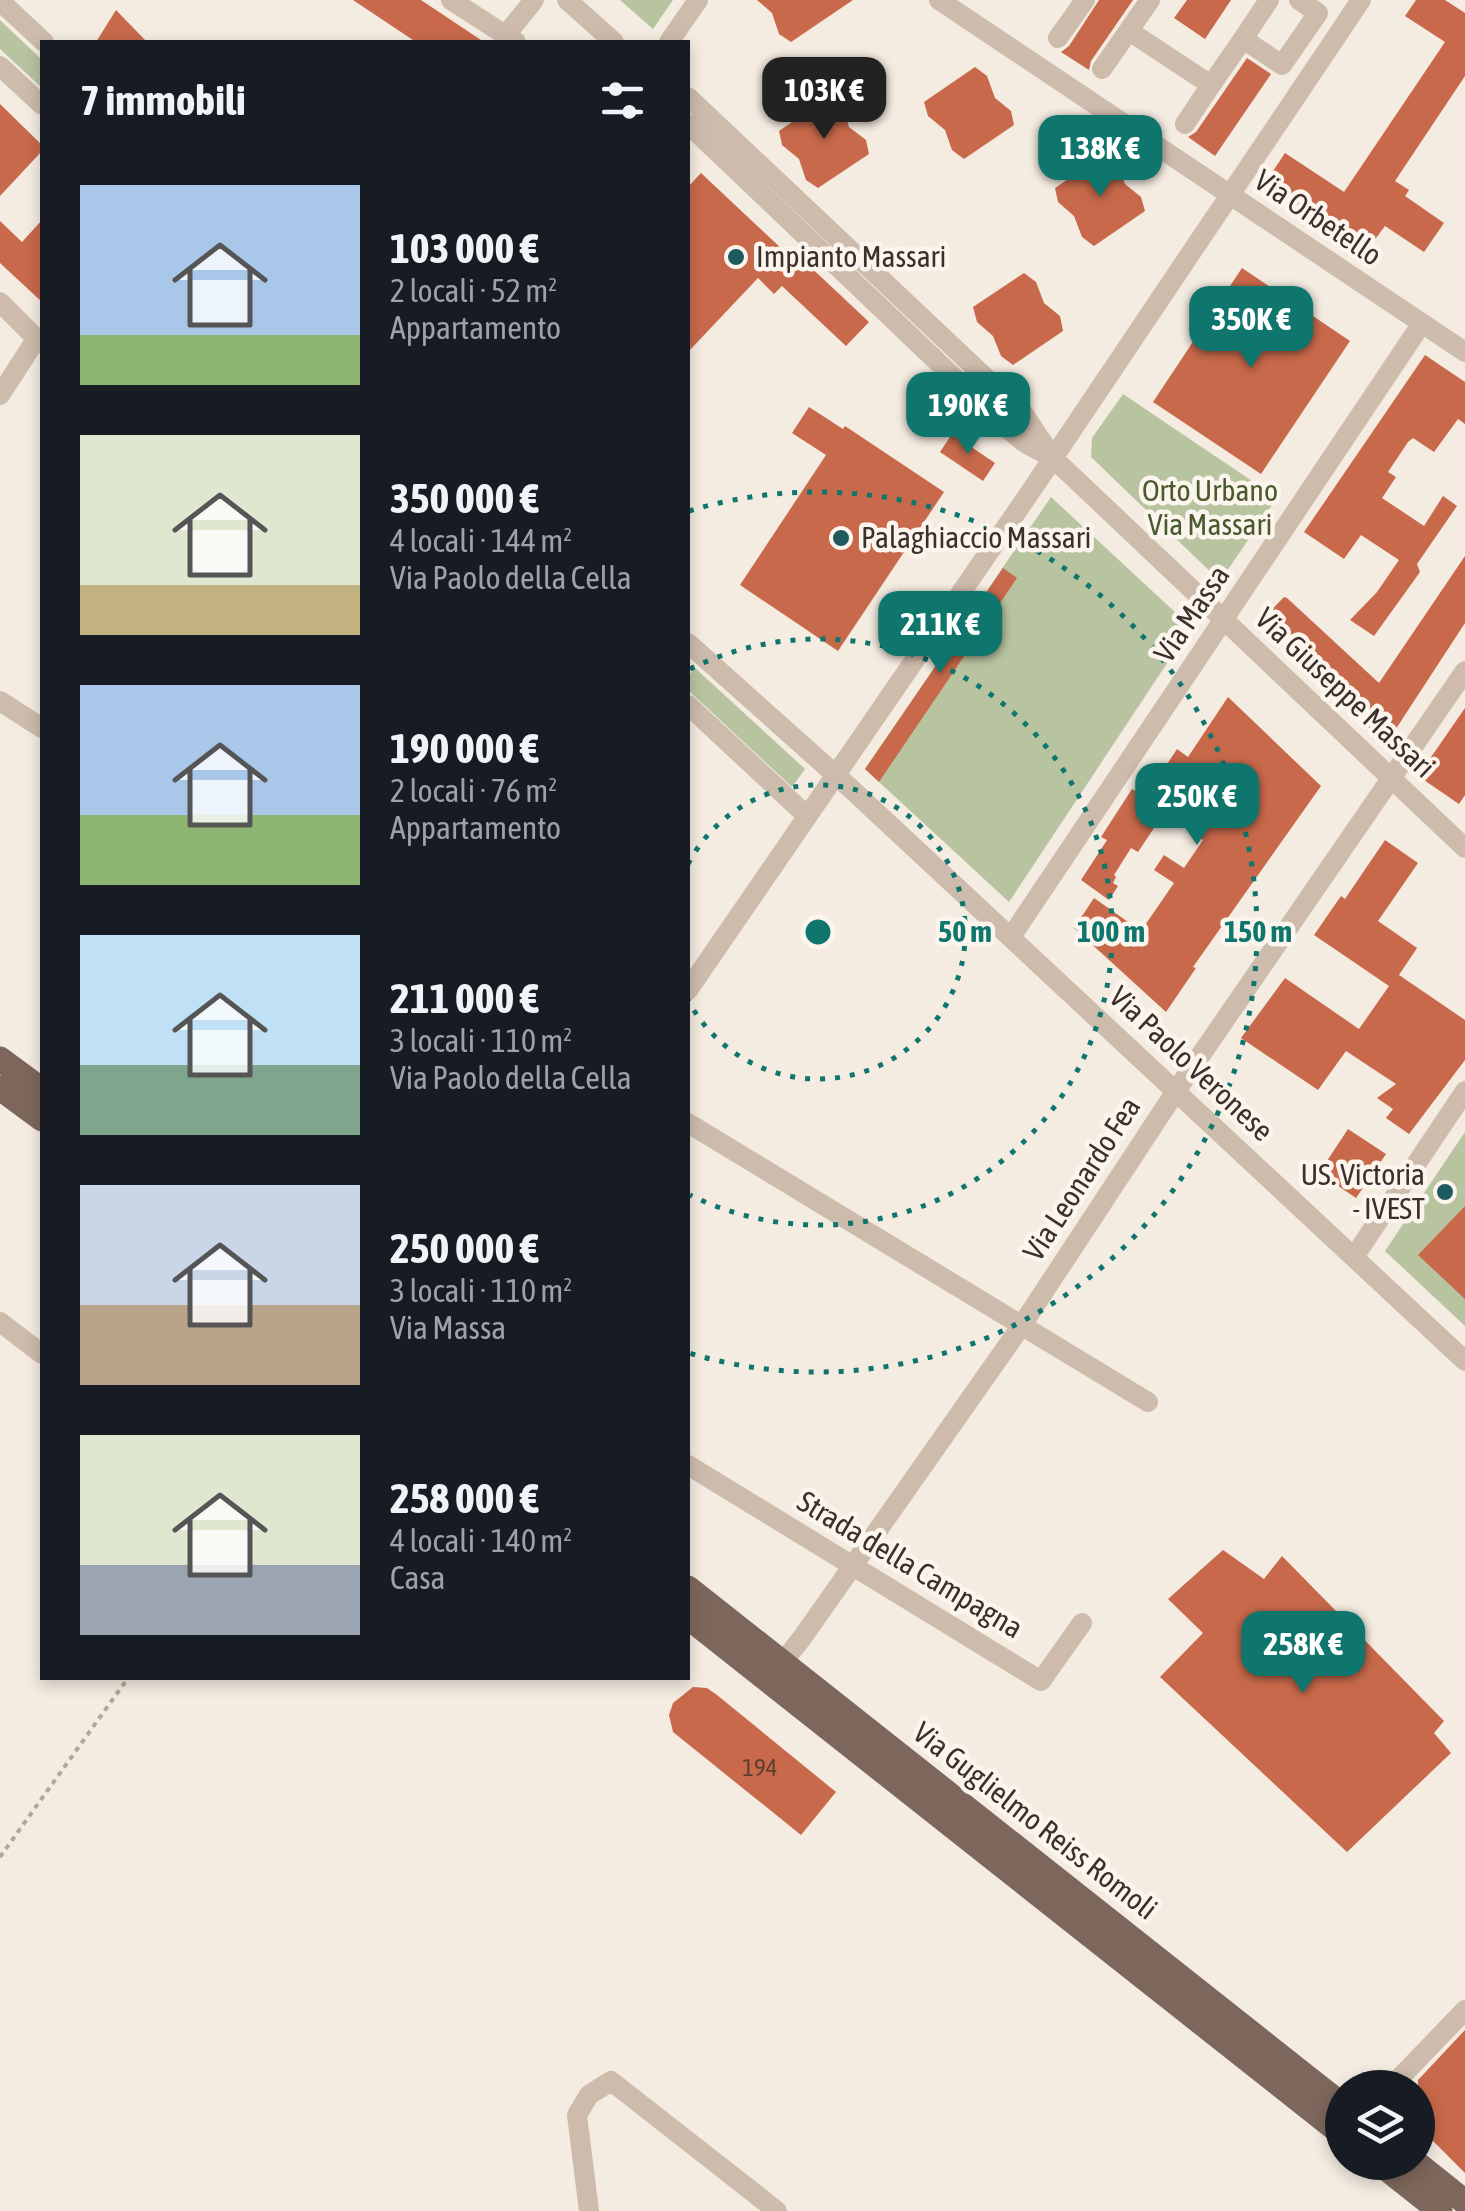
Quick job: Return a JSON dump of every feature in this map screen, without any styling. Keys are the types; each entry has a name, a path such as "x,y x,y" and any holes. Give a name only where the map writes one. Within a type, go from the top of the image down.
{"main road":[{"path":"0,1059 40,1089"},
{"path":"0,1088 40,1118"},
{"name":"Via Guglielmo Reiss Romoli","path":"690,1590 775,1672 1325,2120"},
{"name":"Via Guglielmo Reiss Romoli","path":"690,1618 775,1672 1325,2092"},
{"path":"1435,2178 1465,2202"},
{"path":"1401,2180 1440,2211"}],"street":[{"path":"450,0 510,39 534,0"},
{"path":"670,40 698,0"},
{"name":"Via Orbetello","path":"939,0 1465,352"},
{"path":"1058,38 1085,0"},
{"path":"1102,69 1150,0"},
{"path":"1185,124 1269,0"},
{"path":"1243,39 1282,65 1318,13 1299,0"},
{"path":"690,987 1361,0"},
{"path":"0,1 42,40"},
{"path":"580,4 605,39"},
{"path":"1128,31 1211,85"},
{"path":"0,66 40,103"},
{"name":"Via Giuseppe Massari","path":"690,98 1023,412 1053,458 1465,848"},
{"name":"Via Giuseppe Massari","path":"690,126 1024,443 1053,458"},
{"path":"0,302 40,341 0,395"},
{"name":"Via Massa","path":"1012,937 1422,323"},
{"name":"Via Paolo Veronese","path":"691,652 834,774 1012,937 1465,1361"},
{"name":"Via Leonardo Fea","path":"775,1672 1022,1326 1176,1091 1465,671"},
{"path":"0,701 40,727"},
{"path":"690,707 806,816"},
{"path":"1354,1257 1465,1091"},
{"path":"690,1124 1148,1402"},
{"path":"0,1322 40,1352"},
{"name":"Strada della Campagna","path":"690,1466 1042,1681 1082,1623"},
{"path":"1407,2070 1465,2010"},
{"path":"589,2211 578,2115 589,2096 610,2082 777,2211"}],"path":[{"path":"0,1857 127,1680"}],"green space":[{"path":"620,0 673,0 653,29"},
{"path":"0,20 40,58 40,86 0,49"},
{"name":"Orto Urbano Via Massari","path":"1123,394 1277,498 1220,581 1091,457 1092,438"},
{"path":"1051,497 1191,627 1009,902 865,769"},
{"path":"695,668 805,769 792,787 690,692 690,674"},
{"name":"US. Victoria - IVEST","path":"1465,1132 1465,1326 1385,1251"}],"building":[{"path":"353,0 421,0 481,40 413,40"},
{"path":"757,0 853,0 791,42 779,34 772,13"},
{"path":"1099,0 1133,0 1091,61 1089,70 1061,52"},
{"path":"1187,0 1231,0 1205,39 1174,18"},
{"path":"1416,0 1445,0 1465,13 1465,76 1395,181 1409,190 1405,196 1444,223 1424,252 1385,226 1364,254 1263,186 1285,153 1344,192 1445,42 1405,16"},
{"path":"116,10 145,40 97,40"},
{"path":"1247,58 1271,74 1215,156 1188,137 1196,132"},
{"path":"975,67 987,76 995,98 1011,111 1014,125 964,159 952,150 945,130 928,116 924,102"},
{"path":"830,96 842,105 849,127 866,140 869,154 818,188 806,180 799,159 782,145 779,131"},
{"path":"0,104 40,143 40,153 0,196"},
{"path":"1105,154 1117,162 1125,184 1141,197 1145,211 1094,246 1082,237 1074,216 1058,202 1055,188"},
{"name":"Impianto Massari","path":"701,173 799,265 803,260 869,322 846,346 782,286 774,294 758,278 690,350 690,185"},
{"path":"0,221 22,242 40,222 40,300 0,263"},
{"path":"1242,268 1350,341 1261,474 1153,402"},
{"path":"1024,273 1036,282 1044,303 1060,316 1063,331 1013,365 1001,356 993,336 977,322 973,307"},
{"path":"1425,355 1465,382 1465,424 1458,419 1434,452 1413,438 1408,442 1388,472 1396,477 1382,498 1424,526 1443,496 1457,506 1417,564 1420,572 1374,636 1350,620 1377,592 1399,560 1361,535 1344,559 1304,532"},
{"name":"Palaghiaccio Massari","path":"809,407 843,429 845,426 944,492 838,651 740,585 826,455 792,433"},
{"path":"952,434 995,463 983,481 940,452"},
{"path":"1465,556 1465,623 1386,744 1258,624 1287,598 1379,683"},
{"path":"1003,568 1017,578 879,782 865,769"},
{"path":"1228,697 1321,786 1193,967 1196,968 1166,1012 1074,928 1094,898 1141,931 1174,883 1154,870 1164,855 1184,868 1203,840 1164,813 1138,852 1131,848 1114,875 1113,883 1118,886 1109,900 1081,880 1107,840 1101,837 1132,789 1141,794 1152,779 1156,781 1177,749 1188,757"},
{"path":"1465,708 1465,795 1459,804 1418,776"},
{"path":"1385,840 1418,863 1378,921 1417,948 1399,975 1465,1020 1465,1060 1409,1134 1386,1118 1393,1109 1377,1098 1396,1084 1346,1051 1318,1090 1241,1038 1285,978 1359,1029 1389,986 1314,935 1341,896 1345,899"},
{"path":"1348,1129 1386,1154 1356,1198 1319,1173"},
{"path":"1465,1206 1465,1299 1418,1255"},
{"path":"1223,1550 1264,1579 1282,1556 1444,1721 1434,1733 1451,1753 1347,1852 1160,1677 1203,1633 1168,1599"},
{"path":"693,1687 707,1688 717,1695 836,1792 801,1835 673,1732 669,1715 673,1703"},
{"path":"1465,2030 1465,2173 1435,2143 1435,2070 1427,2070"}],"place":[{"name":"Impianto Massari","path":"736,257"},
{"name":"Palaghiaccio Massari","path":"841,538"},
{"name":"US. Victoria - IVEST","path":"1445,1192"}]}
